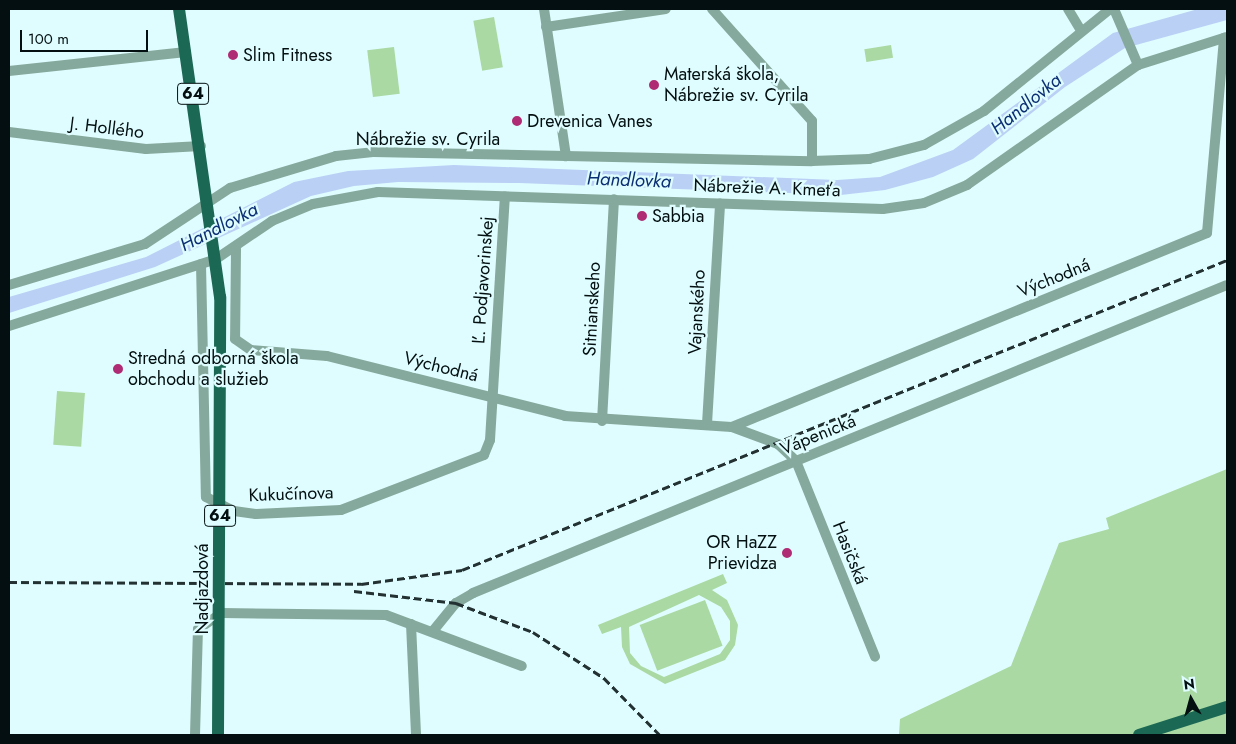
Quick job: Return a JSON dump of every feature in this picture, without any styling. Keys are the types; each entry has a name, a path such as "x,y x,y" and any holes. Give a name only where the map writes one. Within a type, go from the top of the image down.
{"main road":[{"name":"64","path":"179,9 210,203"},
{"name":"Nadjazdová","path":"210,203 219,291 218,735"},
{"path":"1138,735 1227,707"}],"street":[{"path":"544,9 566,156"},
{"path":"546,27 666,9"},
{"path":"712,9 812,121 812,161"},
{"path":"1068,9 1081,31"},
{"name":"Nábrežie sv. Cyrila","path":"9,285 145,244 210,203 230,188 336,156 373,152 812,161 869,159 924,145 984,111 1110,9"},
{"path":"1114,9 1138,65"},
{"name":"Nábrežie A. Kmeťa","path":"9,326 216,259 236,249 272,221 313,204 364,194 614,199 883,209 924,202 967,186 1138,65 1226,38"},
{"name":"Východná","path":"732,427 1207,233 1226,38"},
{"path":"9,72 186,52"},
{"name":"J. Hollého","path":"9,132 146,149 201,146"},
{"name":"Ľ. Podjavorinskej","path":"492,396 505,196"},
{"name":"Sitnianskeho","path":"602,422 614,199"},
{"name":"Vajanského","path":"707,424 720,203"},
{"name":"Východná","path":"236,249 233,287 235,339 251,350 327,356 602,422 707,424 732,427 778,444 796,461"},
{"name":"Kukučínova","path":"201,264 206,498 234,511 311,514 341,510 473,462 484,454 490,440 492,396"},
{"name":"Vápenická","path":"433,632 452,607 473,593 1227,285"},
{"path":"219,291 233,287"},
{"name":"Hasičská","path":"796,461 875,657"},
{"path":"194,735 196,636 200,624 212,616 362,612 411,624 522,666"},
{"path":"411,624 416,735"}],"green space":[{"path":"494,17 503,67 482,71 473,21"},
{"path":"891,45 893,58 866,62 864,49"},
{"path":"394,47 400,94 373,97 367,50"},
{"path":"57,391 85,393 81,447 53,445"},
{"path":"1227,469 1227,735 899,735 900,719 1011,666 1059,543 1109,529 1106,518"},
{"path":"723,574 727,583 712,590 727,600 738,625 735,645 725,660 665,684 630,664 622,647 621,627 602,634 598,625","holes":["699,595 721,607 730,621 730,640 720,654 664,677 641,666 630,653 629,627"]},
{"path":"705,600 723,646 657,671 640,625"}],"water":[{"name":"Handlovka","path":"1198,9 1227,9 1227,20 1125,48 1065,87 973,159 933,177 885,190 841,195 519,183 398,182 354,186 311,196 155,267 9,313 9,297 146,257 294,182 348,171 454,165 837,180 880,177 953,150 1113,33"}],"railway":[{"path":"9,582 361,584 462,570 1227,260"},
{"path":"354,591 456,603 533,632 604,678 660,735"}],"place":[{"name":"Slim Fitness","path":"233,55"},
{"name":"Materská škola, Nábrežie sv. Cyrila","path":"654,85"},
{"name":"Drevenica Vanes","path":"517,121"},
{"name":"Sabbia","path":"642,216"},
{"name":"Stredná odborná škola obchodu a služieb","path":"118,369"},
{"name":"OR HaZZ Prievidza","path":"787,553"}]}
